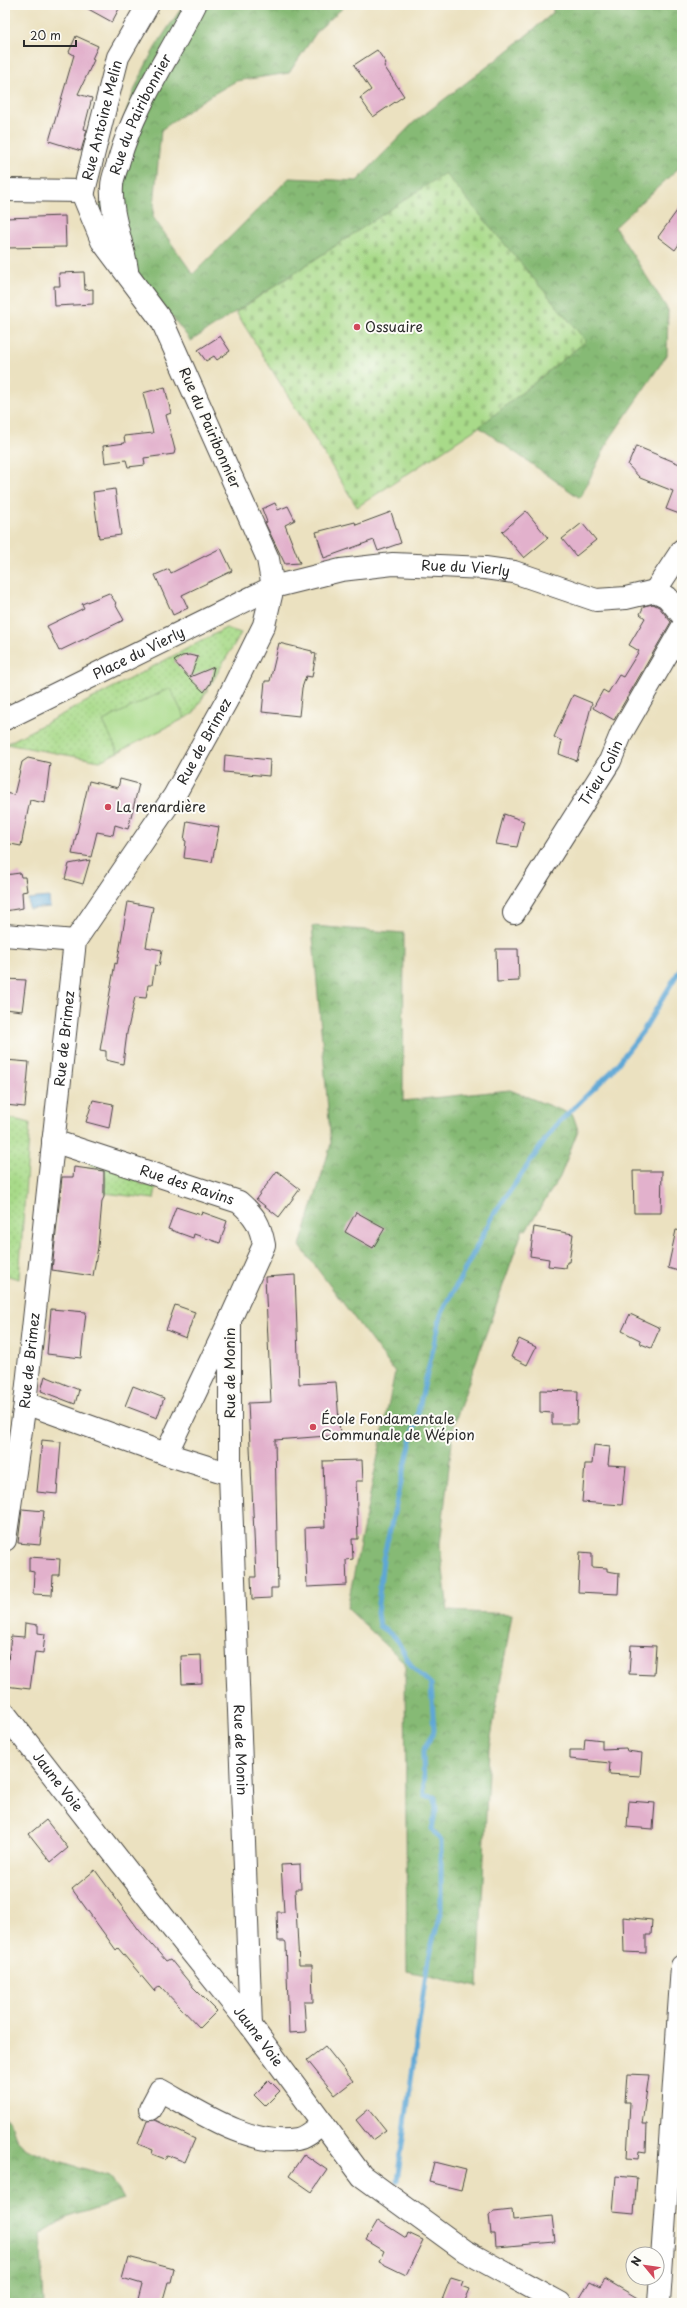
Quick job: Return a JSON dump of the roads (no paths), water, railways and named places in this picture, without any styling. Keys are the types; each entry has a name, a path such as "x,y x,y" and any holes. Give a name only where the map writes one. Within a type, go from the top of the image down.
{"street":[{"name":"Rue Antoine Melin","path":"83,193 118,57 148,5"},
{"name":"Rue du Pairibonnier","path":"128,277 124,250 114,219 112,186 122,149 136,111 195,5"},
{"path":"5,190 83,193"},
{"name":"Rue du Pairibonnier","path":"83,193 102,241 162,321 268,559 273,587"},
{"path":"682,550 656,591 667,597 682,615"},
{"name":"Rue du Vierly","path":"273,587 340,570 393,564 441,565 514,572 596,600 626,598 656,591"},
{"name":"Place du Vierly","path":"5,719 273,587"},
{"name":"Rue de Brimez","path":"5,1540 7,1513 25,1403 75,941 182,783 227,700 264,625 273,587"},
{"name":"Trieu Colin","path":"514,913 610,760 622,732 682,628"},
{"path":"5,935 75,941"},
{"name":"Rue des Ravins","path":"53,1141 239,1202 255,1216 262,1232 264,1245 230,1320"},
{"name":"Rue de Monin","path":"166,1454 230,1320"},
{"name":"Rue de Monin","path":"230,1320 230,1474 251,2026"},
{"path":"25,1403 166,1454 230,1474"},
{"name":"Jaune Voie","path":"5,1714 172,1928 251,2026 362,2176 465,2251 560,2303"},
{"path":"660,2303 682,1966"},
{"path":"150,2109 160,2090 242,2134 276,2139 298,2139 323,2123"}],"water":[{"path":"49,897 50,907 29,909 28,899"}],"waterway":[{"path":"397,2181 428,1959 441,1910 441,1841 432,1829 436,1810 435,1797 424,1796 423,1751 434,1731 431,1684 412,1667 395,1637 379,1626 377,1613 383,1559 441,1315 494,1214 555,1126 612,1071 643,1031 682,966"}],"place":[{"name":"Ossuaire","path":"357,327"},
{"name":"La renardière","path":"108,807"},
{"name":"École Fondamentale Communale de Wépion","path":"313,1427"}]}
